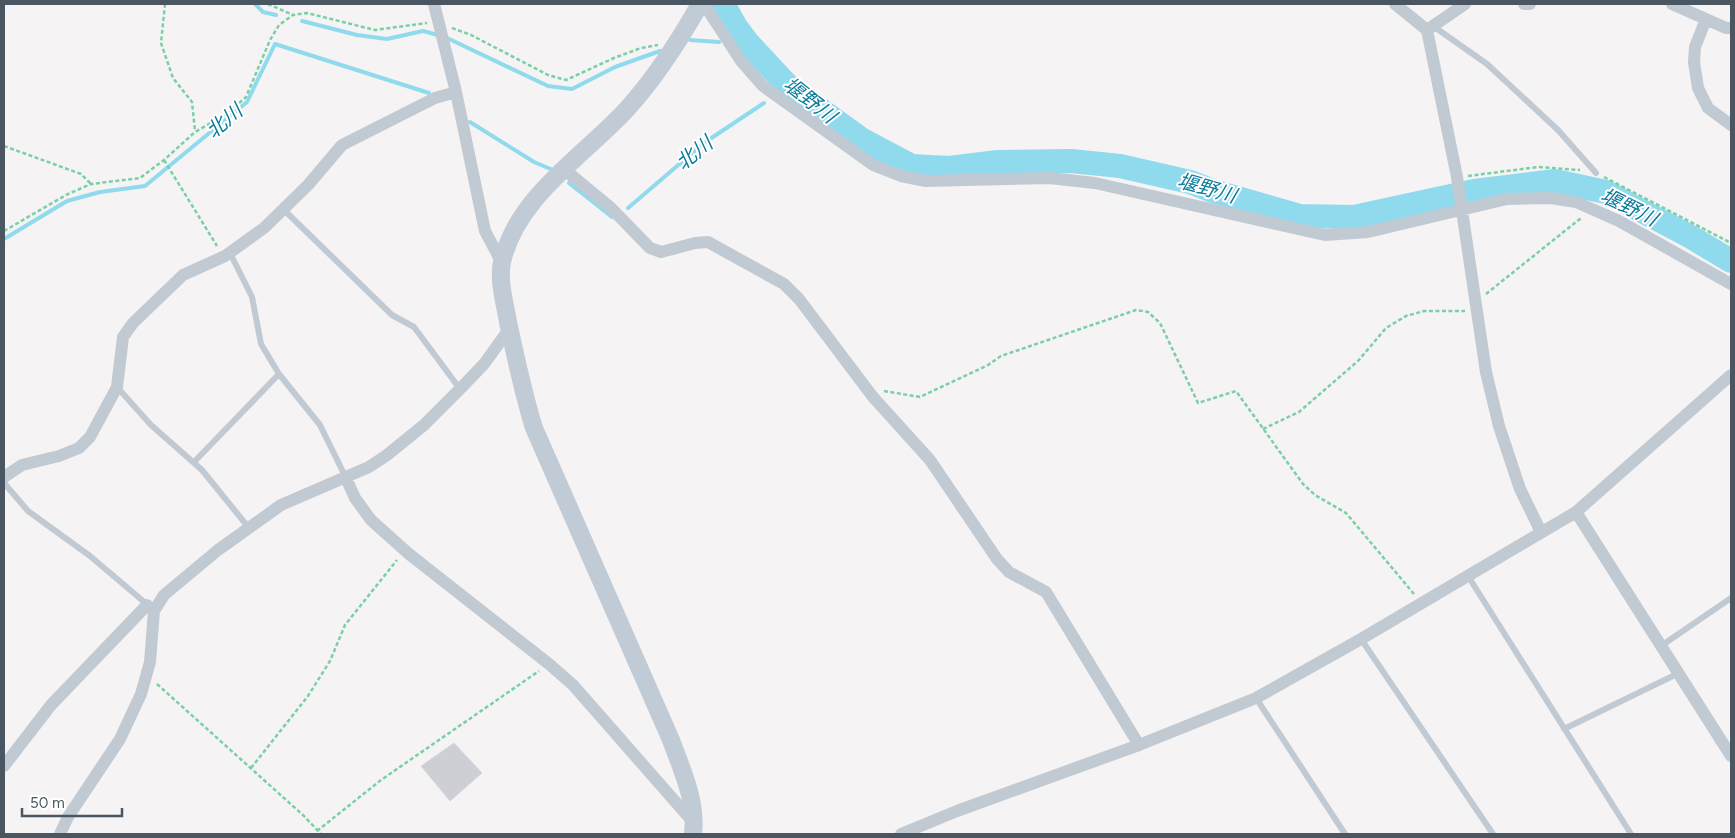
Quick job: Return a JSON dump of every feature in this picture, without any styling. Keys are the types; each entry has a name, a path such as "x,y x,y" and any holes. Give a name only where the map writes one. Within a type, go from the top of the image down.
{"street":[{"path":"434,4 456,92 485,231 502,264"},
{"path":"694,829 688,785 671,740 534,428 522,392 502,293 502,264 510,238 532,201 628,108 678,42 702,4 741,61 763,86 872,165 901,176 926,181 1049,178 1095,183 1325,235 1368,232 1507,199 1551,198 1576,202 1619,221 1731,284"},
{"path":"1395,4 1430,28 1457,177 1486,372 1499,426 1520,490 1541,532"},
{"path":"1524,4 1530,4"},
{"path":"1672,4 1731,28"},
{"path":"1430,28 1461,5"},
{"path":"1706,19 1695,47 1694,62 1698,88 1708,108 1731,125"},
{"path":"4,477 22,465 59,456 79,448 90,437 118,387 123,337 134,323 183,276 227,255 264,228 308,185 342,145 435,98 456,92"},
{"path":"565,170 611,208 650,248 661,252 695,242 708,242 784,284 799,299 870,393 930,460 997,559 1009,572 1046,592 1139,745"},
{"path":"4,766 51,705 164,595 218,550 281,505 368,467 387,455 424,425 460,389 484,364 510,328"},
{"path":"901,834 957,811 1139,745 1256,698 1361,639 1576,512 1731,374"},
{"path":"346,476 355,498 371,520 404,550 550,664 573,685 694,829"},
{"path":"1576,512 1731,756"},
{"path":"60,834 68,817 120,739 141,694 150,662 150,608"}],"lane":[{"path":"1430,28 1487,64 1558,130 1596,173"},
{"path":"284,210 392,315 414,327 460,389"},
{"path":"227,255 252,297 261,344 279,374 320,426 346,476"},
{"path":"194,462 279,374"},
{"path":"118,387 151,425 194,462 249,528"},
{"path":"4,483 28,511 90,556 150,608"},
{"path":"1468,576 1631,834"},
{"path":"1661,646 1731,598"},
{"path":"1361,639 1493,834"},
{"path":"1564,729 1679,673"},
{"path":"1256,698 1345,834"}],"path":[{"path":"165,4 161,43 173,78 192,102 195,132"},
{"path":"268,4 293,15"},
{"path":"4,230 66,195 91,184 140,178 164,160 195,132 228,113 246,98 270,40 279,25 293,15 306,13 375,30 439,25 472,35 548,75 566,80 641,48 678,42"},
{"path":"4,146 81,174 91,184"},
{"path":"164,160 227,255"},
{"path":"1457,177 1538,167 1596,173 1731,243"},
{"path":"1263,429 1299,412 1358,361 1386,328 1406,316 1424,311 1476,307 1546,244 1593,209"},
{"path":"870,393 886,391 920,396 988,365 1001,356 1136,310 1148,312 1160,323 1198,403 1236,391 1303,484 1315,495 1346,513 1422,603"},
{"path":"250,768 308,696 330,661 345,625 404,550"},
{"path":"318,831 381,780 550,664"},
{"path":"146,674 321,834"}],"building":[{"path":"454,743 482,773 450,801 421,766"}],"waterway":[{"path":"255,4 263,12 276,15"},
{"name":"堰野川","path":"723,4 748,43 789,87 861,139 912,166 949,168 998,162 1071,161 1120,166 1190,182 1213,191 1300,216 1354,217 1474,191 1555,181 1606,192 1691,237 1731,261"},
{"path":"302,21 357,35 387,39 423,31 438,35"},
{"path":"445,37 548,86 572,89 615,67 660,51"},
{"path":"690,40 719,42"},
{"name":"北川","path":"4,239 67,201 100,192 145,186 247,102 275,44 429,93"},
{"name":"堰野川","path":"748,52 758,56"},
{"name":"北川","path":"628,208 704,143 764,103"},
{"name":"北川","path":"470,122 534,162 553,170"},
{"name":"北川","path":"569,183 612,217"}]}
